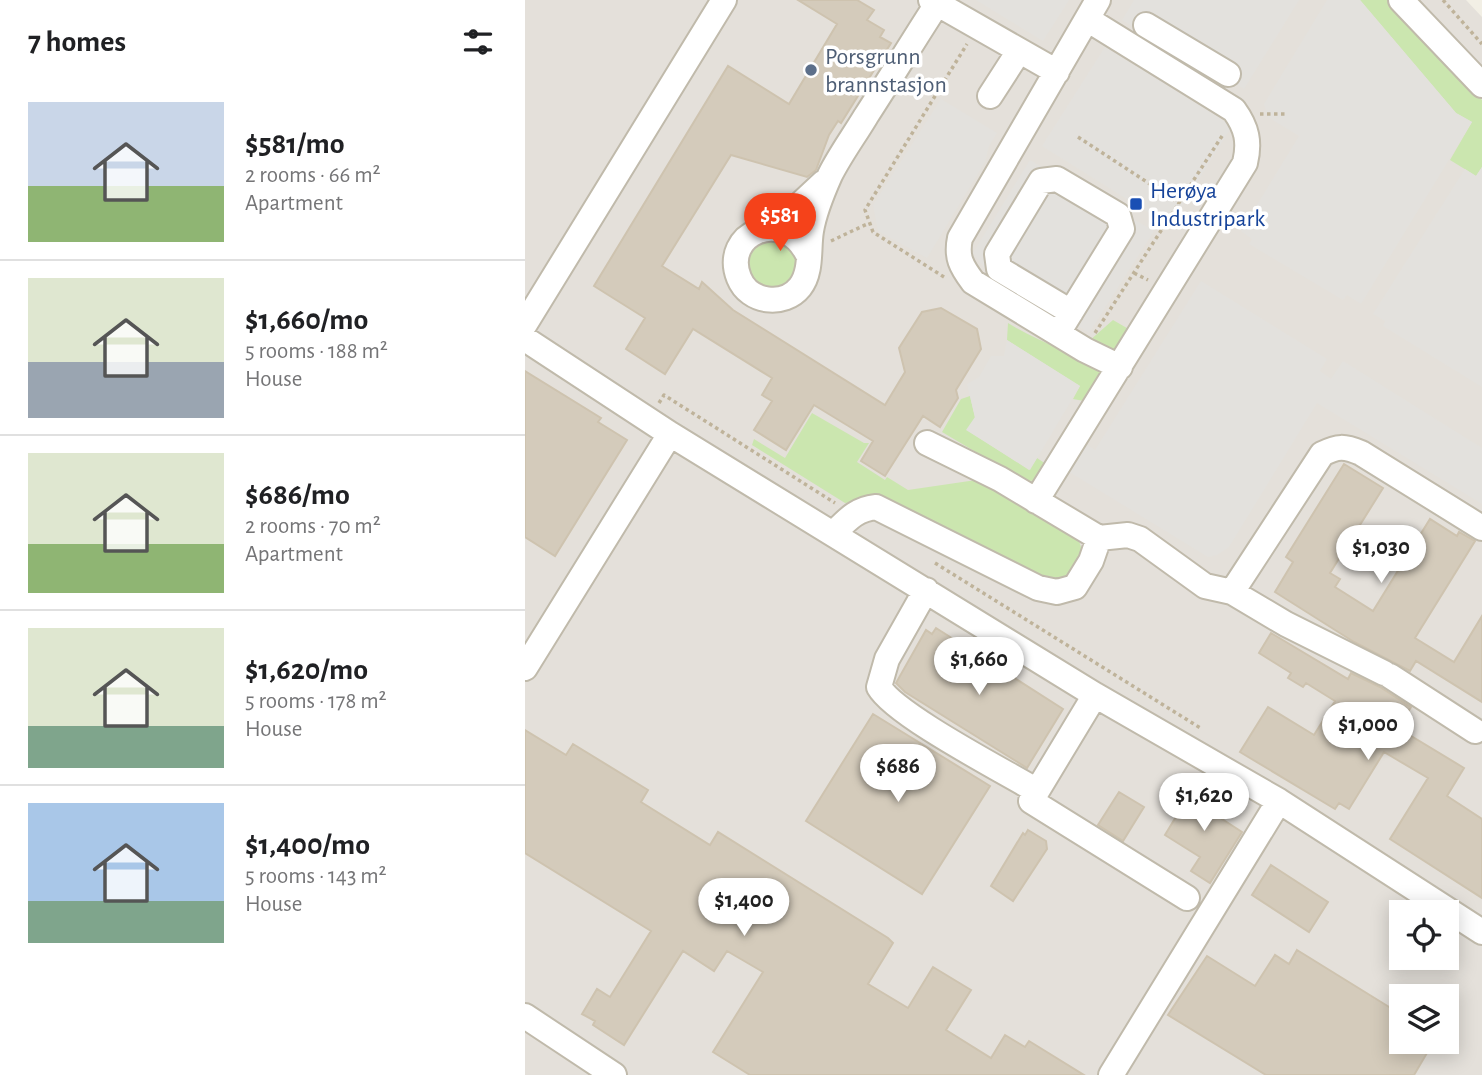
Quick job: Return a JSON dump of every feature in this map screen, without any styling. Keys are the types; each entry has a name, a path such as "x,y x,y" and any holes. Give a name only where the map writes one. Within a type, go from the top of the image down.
{"street":[{"path":"525,324 725,0"},
{"path":"1401,0 1482,85"},
{"path":"831,174 798,207 766,228 753,233 737,254 736,266 740,281 748,292 760,298 786,298 805,280 814,218 831,174 934,2 1057,72"},
{"path":"1036,500 1245,163 1248,139 1241,119 1093,10 960,238 957,252 960,265 973,282 1064,323"},
{"path":"1146,25 1228,74"},
{"path":"990,96 1019,51"},
{"path":"1064,323 1122,229 1118,215 1050,178 1041,181 997,254 996,262 999,269 1064,323 1085,350 1120,367"},
{"path":"766,228 790,233 807,253"},
{"path":"525,339 670,434 1095,695 1279,801 1482,932"},
{"path":"526,664 670,434"},
{"path":"927,443 1000,479 1099,538 1128,535 1140,539 1198,582 1232,592 1286,624 1387,675 1475,731"},
{"path":"1232,592 1322,454 1334,447 1344,446 1361,453 1482,528"},
{"path":"833,534 852,514 876,507 1038,588 1057,592 1075,587 1091,561 1099,538"},
{"path":"926,590 887,659 879,687 884,695 904,711 1037,791"},
{"path":"1095,695 1031,801 1187,898"},
{"path":"1111,1075 1279,801"},
{"path":"525,1016 614,1075"}],"path":[{"path":"1443,0 1482,44"},
{"path":"1085,350 1228,127 1241,119 1261,114 1288,114"},
{"path":"1078,137 1179,203"},
{"path":"807,253 867,224"},
{"path":"649,420 664,395 852,514"},
{"path":"932,561 1206,732"}],"shaded area":[{"name":"Herøya Industripark","path":"525,0 1466,0 1482,17 1482,1075 525,1075"},
{"path":"976,0 1069,0 1043,41"},
{"path":"1134,0 1299,0 1244,89 1229,79 1210,74 1122,20"},
{"path":"1327,0 1360,0 1456,113 1472,122 1361,304 1347,295 1343,300 1249,244 1252,239 1241,231 1299,136 1268,117 1264,104"},
{"path":"1105,47 1232,126 1170,226 1042,146"},
{"path":"941,99 997,133 989,146 985,162 927,258 878,231 873,205"},
{"path":"1030,160 1154,231 1089,333 985,269 973,253"},
{"path":"1482,167 1482,387 1383,326 1385,321 1373,314 1465,169 1476,176"},
{"path":"1201,281 1327,359 1320,371 1331,379 1343,361 1482,448 1482,504 1317,403 1229,547 1217,555 1208,557 1066,470 1085,438 1086,444 1095,450"},
{"path":"1007,340 1080,386 1030,470 966,430 975,417 967,384 979,377 991,356 1004,356"}],"green space":[{"path":"1360,0 1387,0 1482,100 1482,167 1476,176 1450,160 1472,122 1456,113"},
{"path":"772,241 789,248 796,265 789,282 772,289 755,282 748,265 755,248"},
{"path":"1113,320 1132,331 1112,363 1089,341"},
{"path":"1008,323 1107,370 1084,401 1073,399 1080,386 1007,340"},
{"path":"970,396 975,418 967,430 1029,470 1037,458 1049,466 1034,481 1023,480 942,432 961,399"},
{"path":"812,413 864,443 869,443 857,462 885,480 887,477 908,490 983,479 1079,541 1083,553 1078,567 1059,585 870,500 845,503 752,445 754,439 785,458"}],"building":[{"path":"798,0 857,0 874,10 867,20 884,30 880,37 891,43 841,123 838,121 829,135 816,170 807,177 731,155 662,266 699,289 702,282 733,310 885,405 905,372 899,348 922,312 941,308 977,329 981,349 956,390 958,398 940,427 923,416 885,476 861,461 873,441 814,405 786,450 754,430 772,401 762,395 772,378 693,329 665,374 626,349 645,318 594,286 728,66 789,104 837,24"},
{"path":"525,371 601,418 598,422 627,440 555,556 525,537"},
{"path":"1344,464 1383,488 1330,573 1340,579 1335,587 1373,611 1430,519 1457,536 1459,532 1475,541 1415,638 1454,662 1482,616 1482,702 1416,661 1410,671 1354,642 1275,592 1293,562 1286,557"},
{"path":"936,628 1063,709 1027,768 905,692 896,683 926,630 932,634"},
{"path":"1271,633 1348,679 1351,673 1380,687 1411,707 1398,728 1464,768 1447,796 1482,819 1482,898 1390,839 1428,778 1384,752 1349,809 1339,803 1335,809 1240,752 1268,707 1314,735 1335,701 1306,683 1303,687 1288,678 1291,673 1259,653"},
{"path":"873,714 990,786 922,894 806,821"},
{"path":"525,730 566,755 573,744 648,790 641,802 710,845 718,832 888,938 893,943 868,984 908,1008 933,967 971,990 946,1030 991,1058 1005,1035 1025,1047 1029,1041 1084,1075 750,1075 713,1052 763,972 727,951 714,971 683,951 624,1045 593,1025 595,1021 582,1014 597,989 610,997 651,931 525,853"},
{"path":"1194,787 1229,809 1222,819 1242,832 1210,883 1191,871 1200,857 1165,835"},
{"path":"1119,792 1144,807 1123,841 1098,825"},
{"path":"1028,830 1046,841 1047,849 1013,901 991,886 1023,833 1025,835"},
{"path":"1271,865 1328,902 1309,932 1252,895"},
{"path":"1297,950 1389,1007 1389,1054 1426,1054 1414,1075 1266,1075 1168,1015 1207,956 1255,986 1275,955 1289,964"}],"place":[{"name":"Porsgrunn brannstasjon","path":"811,70"},
{"name":"Herøya Industripark","path":"1136,204"}]}
